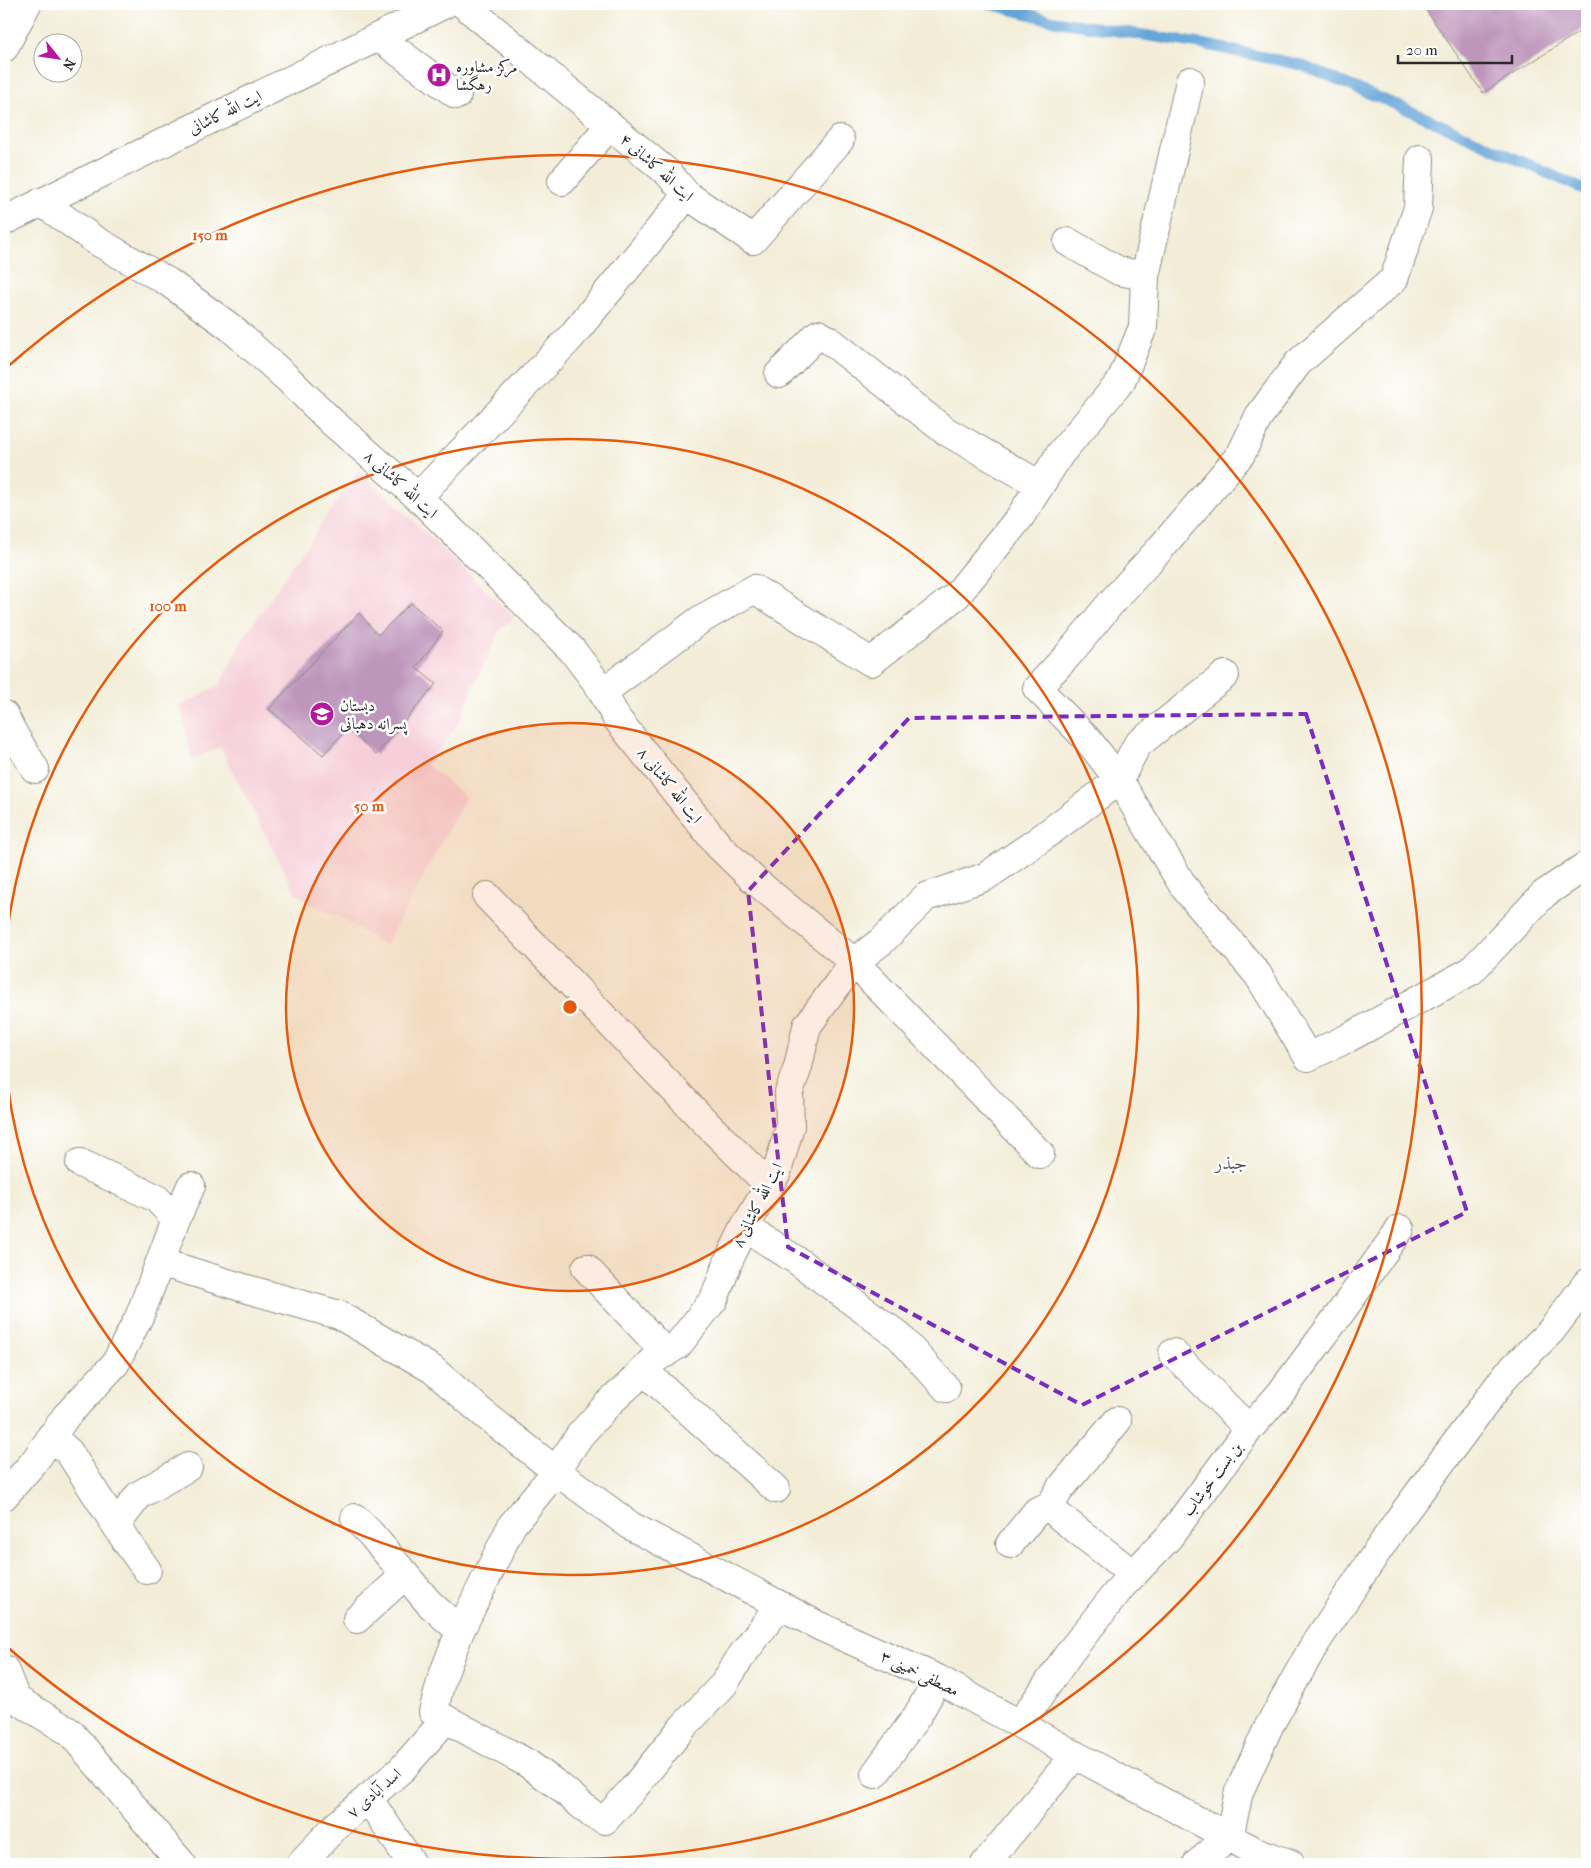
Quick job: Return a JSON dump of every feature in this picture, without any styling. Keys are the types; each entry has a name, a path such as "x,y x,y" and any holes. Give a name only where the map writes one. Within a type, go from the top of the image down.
{"street":[{"path":"4,48 27,4"},
{"name":"ایت الله کاشانی","path":"4,221 445,4"},
{"name":"ایت الله کاشانی ۴","path":"463,4 668,173 686,195 753,240 840,140"},
{"path":"378,37 456,95"},
{"path":"603,692 700,620 754,588 871,662 957,595 1020,517 1060,454 1121,381 1143,327 1145,276 1190,81"},
{"path":"562,181 610,124"},
{"path":"1420,159 1418,208 1394,279 1298,363 1259,416 1241,454 1068,655 1037,688 1088,740 1119,780 1184,887 1258,975 1308,1058 1471,971 1544,894 1587,865"},
{"path":"418,497 571,337 686,195"},
{"name":"ایت الله کاشانی ۸","path":"42,202 94,240 168,282 230,327 288,378 332,422 418,497 572,650 603,692 617,719 718,846 754,880 854,962 807,1026 798,1067 789,1092 790,1126 776,1172 745,1227 729,1260 714,1299 678,1345 653,1360 608,1404 580,1435 556,1471 512,1525 460,1631 442,1678 433,1712 446,1719"},
{"path":"1068,242 1119,271 1145,276"},
{"path":"779,374 818,334 829,340 944,430 1040,485"},
{"path":"1040,1154 854,962 882,941 926,897 985,877 1039,840 1119,780 1137,745 1225,674"},
{"path":"4,715 12,733 35,770"},
{"path":"487,896 709,1126 769,1185"},
{"path":"80,1163 156,1198 176,1219"},
{"path":"4,1496 34,1462 66,1416 115,1364 140,1315 176,1219 191,1186"},
{"path":"745,1227 799,1262 899,1336 946,1388"},
{"name":"بن بست خوشاب","path":"1020,1724 1070,1652 1133,1574 1169,1537 1249,1429 1280,1394 1400,1228"},
{"name":"مصطفی خمینی ۳","path":"160,1262 339,1315 432,1369 484,1414 630,1526 819,1626 938,1679 1255,1851 1291,1864"},
{"path":"586,1268 666,1352"},
{"path":"1197,1864 1229,1837 1239,1792 1269,1726 1313,1647 1397,1522 1507,1374 1551,1330 1587,1283"},
{"path":"1173,1353 1249,1429"},
{"path":"643,1370 776,1489"},
{"path":"1010,1544 1037,1511 1050,1506 1060,1489 1117,1421"},
{"path":"51,1436 68,1452 147,1570"},
{"path":"116,1525 139,1495 188,1467"},
{"path":"1050,1506 1059,1516 1133,1574"},
{"path":"355,1518 429,1604 460,1631"},
{"path":"358,1619 405,1575"},
{"path":"446,1719 527,1763 559,1786 593,1815 605,1820 633,1790 683,1727 724,1684 740,1658 779,1606"},
{"path":"4,1669 16,1699 70,1732 182,1864"},
{"path":"875,1774 917,1716 938,1679"},
{"name":"اسد آبادی ۷","path":"300,1864 336,1825 402,1769 446,1719"},
{"path":"985,1864 1075,1755"},
{"path":"368,1798 412,1864"}],"highlighted area":[{"path":"1306,714 1467,1212 1082,1405 788,1247 748,891 909,718"}],"shaded area":[{"name":"دبستان پسرانه دهبانی","path":"359,469 514,617 500,630 472,689 459,722 427,765 466,797 385,946 341,918 309,903 295,892 220,747 192,761 181,706 219,685 244,637"}],"building":[{"path":"1422,4 1587,4 1587,27 1483,93"},
{"path":"411,603 443,631 416,668 436,684 376,755 348,728 323,755 269,709 359,613 378,635"}],"waterway":[{"path":"989,4 1055,21 1207,45 1301,65 1406,109 1587,191"}],"place":[{"name":"مرکز مشاوره رهگشا","path":"439,75"},
{"name":"دبستان پسرانه دهبانی","path":"322,714"}],"district":[{"name":"جبذر","path":"1231,1163"}]}
